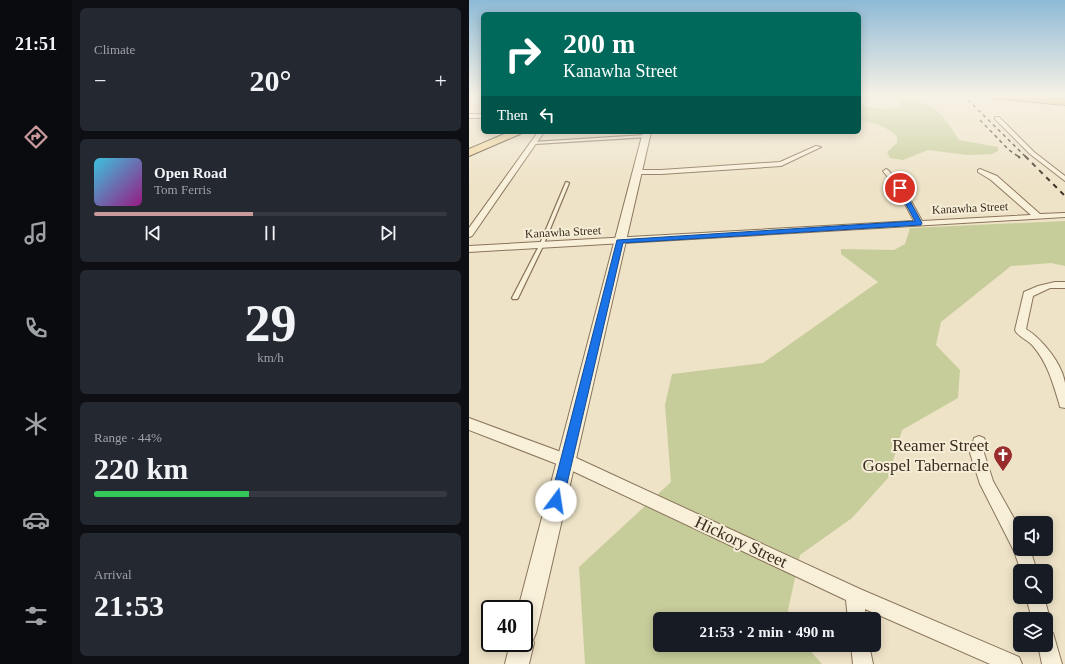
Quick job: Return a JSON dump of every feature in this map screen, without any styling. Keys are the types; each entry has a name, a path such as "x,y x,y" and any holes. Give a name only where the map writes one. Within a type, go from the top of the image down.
{"main road":[{"path":"469,147 499,134"},
{"path":"469,153 512,134"}],"street":[{"path":"1005,126 1031,153 1065,179"},
{"path":"469,234 540,134"},
{"path":"532,600 646,134"},
{"path":"637,172 661,172 781,164 818,147"},
{"path":"886,171 900,188 919,223"},
{"path":"980,171 994,178 1037,216"},
{"name":"Kanawha Street","path":"469,249 1065,215"},
{"path":"1065,284 1056,284 1039,288 1028,294 1020,330 1034,339 1051,362 1065,403"},
{"name":"Hickory Street","path":"469,424 567,461 854,595 1012,664"},
{"path":"979,442 977,453 987,484 1013,532"},
{"path":"854,595 856,612"},
{"path":"517,664 520,652"},
{"path":"861,652 863,664"},
{"path":"1049,652 1052,664"}],"lane":[{"path":"534,143 646,134"},
{"path":"515,298 541,246 567,183"}],"green space":[{"path":"880,126 950,126 959,140 998,147 998,151 992,154 968,155 928,150 903,160 890,158 887,152 897,143 897,137"},
{"path":"1065,221 1065,266 1051,263 1011,266 941,322 936,345 960,370 958,398 902,430 888,478 852,518 800,555 788,612 653,612 653,652 811,652 822,664 585,664 579,567 671,482 665,405 672,374 763,363 878,282 841,254 841,249 894,250 905,244 910,228"}],"railway":[{"path":"986,126 1009,150 1019,157"},
{"path":"994,126 1026,157"},
{"path":"1026,157 1065,196"}],"place":[{"name":"Reamer Street Gospel Tabernacle","path":"1003,472"}],"route":[{"path":"556,501 620,241 919,223 900,188"}]}
